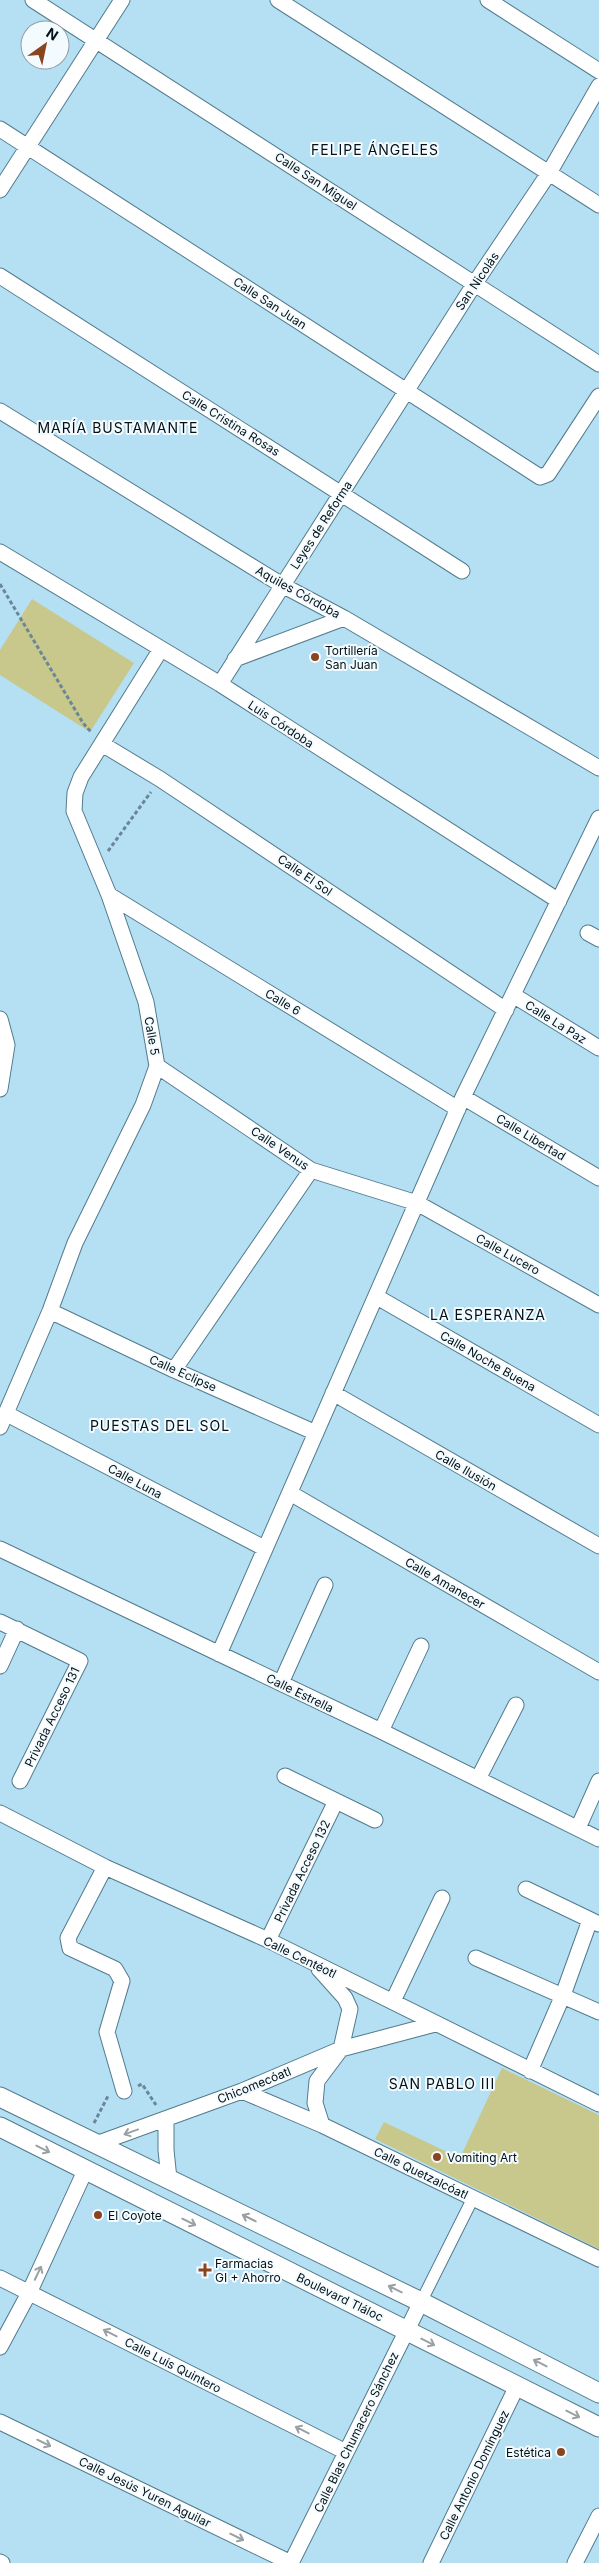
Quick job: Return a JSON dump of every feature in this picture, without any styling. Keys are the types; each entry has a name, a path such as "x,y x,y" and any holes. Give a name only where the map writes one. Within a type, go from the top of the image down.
{"street":[{"name":"Calle San Miguel","path":"33,0 599,364"},
{"path":"0,190 122,0"},
{"path":"278,0 599,205"},
{"path":"488,0 599,71"},
{"name":"San Nicolás","path":"407,391 475,283 549,173 599,86"},
{"name":"Calle San Juan","path":"0,129 540,477 548,474 599,396"},
{"name":"Calle Cristina Rosas","path":"0,276 462,571"},
{"name":"Leyes de Reforma","path":"220,684 407,391"},
{"name":"Aquiles Córdoba","path":"0,412 282,585 344,618 599,768"},
{"name":"Luis Córdoba","path":"0,552 220,684 559,901"},
{"path":"235,659 344,618"},
{"name":"Calle 5","path":"3,1421 50,1312 75,1243 143,1105 157,1066 146,1002 108,895 74,811 75,793 80,777 161,649"},
{"name":"Calle El Sol","path":"102,744 160,779 506,1010"},
{"path":"219,1654 461,1103 599,818"},
{"name":"Calle 6","path":"108,895 461,1103"},
{"name":"Calle La Paz","path":"513,995 599,1048"},
{"path":"0,1019 7,1045 0,1089"},
{"name":"Calle Venus","path":"157,1066 311,1170 417,1203"},
{"name":"Calle Libertad","path":"461,1103 599,1178"},
{"path":"174,1370 311,1170"},
{"name":"Calle Lucero","path":"417,1203 599,1305"},
{"name":"Calle Noche Buena","path":"377,1297 599,1425"},
{"name":"Calle Eclipse","path":"50,1312 316,1433"},
{"name":"Calle Ilusión","path":"333,1393 599,1546"},
{"name":"Calle Luna","path":"3,1421 264,1548"},
{"name":"Calle Amanecer","path":"290,1493 599,1672"},
{"name":"Calle Estrella","path":"0,1549 381,1731 599,1839"},
{"path":"280,1683 325,1585"},
{"path":"0,1622 17,1629 0,1666"},
{"name":"Privada Acceso 131","path":"17,1629 80,1661 20,1781"},
{"path":"381,1731 421,1646"},
{"path":"478,1779 516,1705"},
{"path":"285,1776 375,1820"},
{"path":"578,1828 599,1781"},
{"name":"Privada Acceso 132","path":"268,1940 336,1801"},
{"name":"Calle Centéotl","path":"0,1813 105,1867 268,1940 599,2104"},
{"path":"105,1867 68,1938 70,1948 115,1970 122,1981 107,2032 124,2091"},
{"path":"526,1889 595,1922 530,2071"},
{"path":"393,2001 442,1898"},
{"path":"476,1958 599,2012"},
{"path":"315,1964 345,1998 350,2009 341,2049 317,2081 315,2103 322,2125"},
{"name":"Chicomecóatl","path":"96,2144 242,2091 341,2049 435,2024"},
{"name":"Calle Quetzalcóatl","path":"242,2091 322,2125 599,2259"},
{"path":"0,2096 421,2302 599,2394"},
{"path":"166,2119 166,2150 169,2179"},
{"name":"Boulevard Tláloc","path":"0,2128 599,2427"},
{"path":"0,2347 29,2293 85,2171"},
{"path":"421,2302 473,2198"},
{"name":"Calle Luis Quintero","path":"0,2278 346,2452"},
{"name":"Calle Blas Chumacero Sánchez","path":"291,2563 421,2302"},
{"name":"Calle Antonio Domínguez","path":"431,2563 517,2386"},
{"name":"Calle Jesús Yuren Aguilar","path":"0,2422 291,2563"},
{"path":"575,2563 599,2516"}],"path":[{"path":"0,584 83,724 102,744"},
{"path":"97,867 160,779"}],"shaded area":[{"path":"32,599 134,663 90,732 0,675 0,650"},
{"path":"502,2068 599,2115 599,2249 375,2139 384,2122 460,2158"}],"place":[{"name":"Tortillería San Juan","path":"315,657"},
{"name":"Vomiting Art","path":"437,2157"},
{"name":"El Coyote","path":"98,2215"},
{"name":"Farmacias GI + Ahorro","path":"205,2270"},
{"name":"Estética","path":"561,2452"}],"district":[{"name":"FELIPE ÁNGELES","path":"375,149"},
{"name":"MARÍA BUSTAMANTE","path":"118,427"},
{"name":"LA ESPERANZA","path":"488,1314"},
{"name":"PUESTAS DEL SOL","path":"160,1425"},
{"name":"SAN PABLO III","path":"442,2083"}]}
